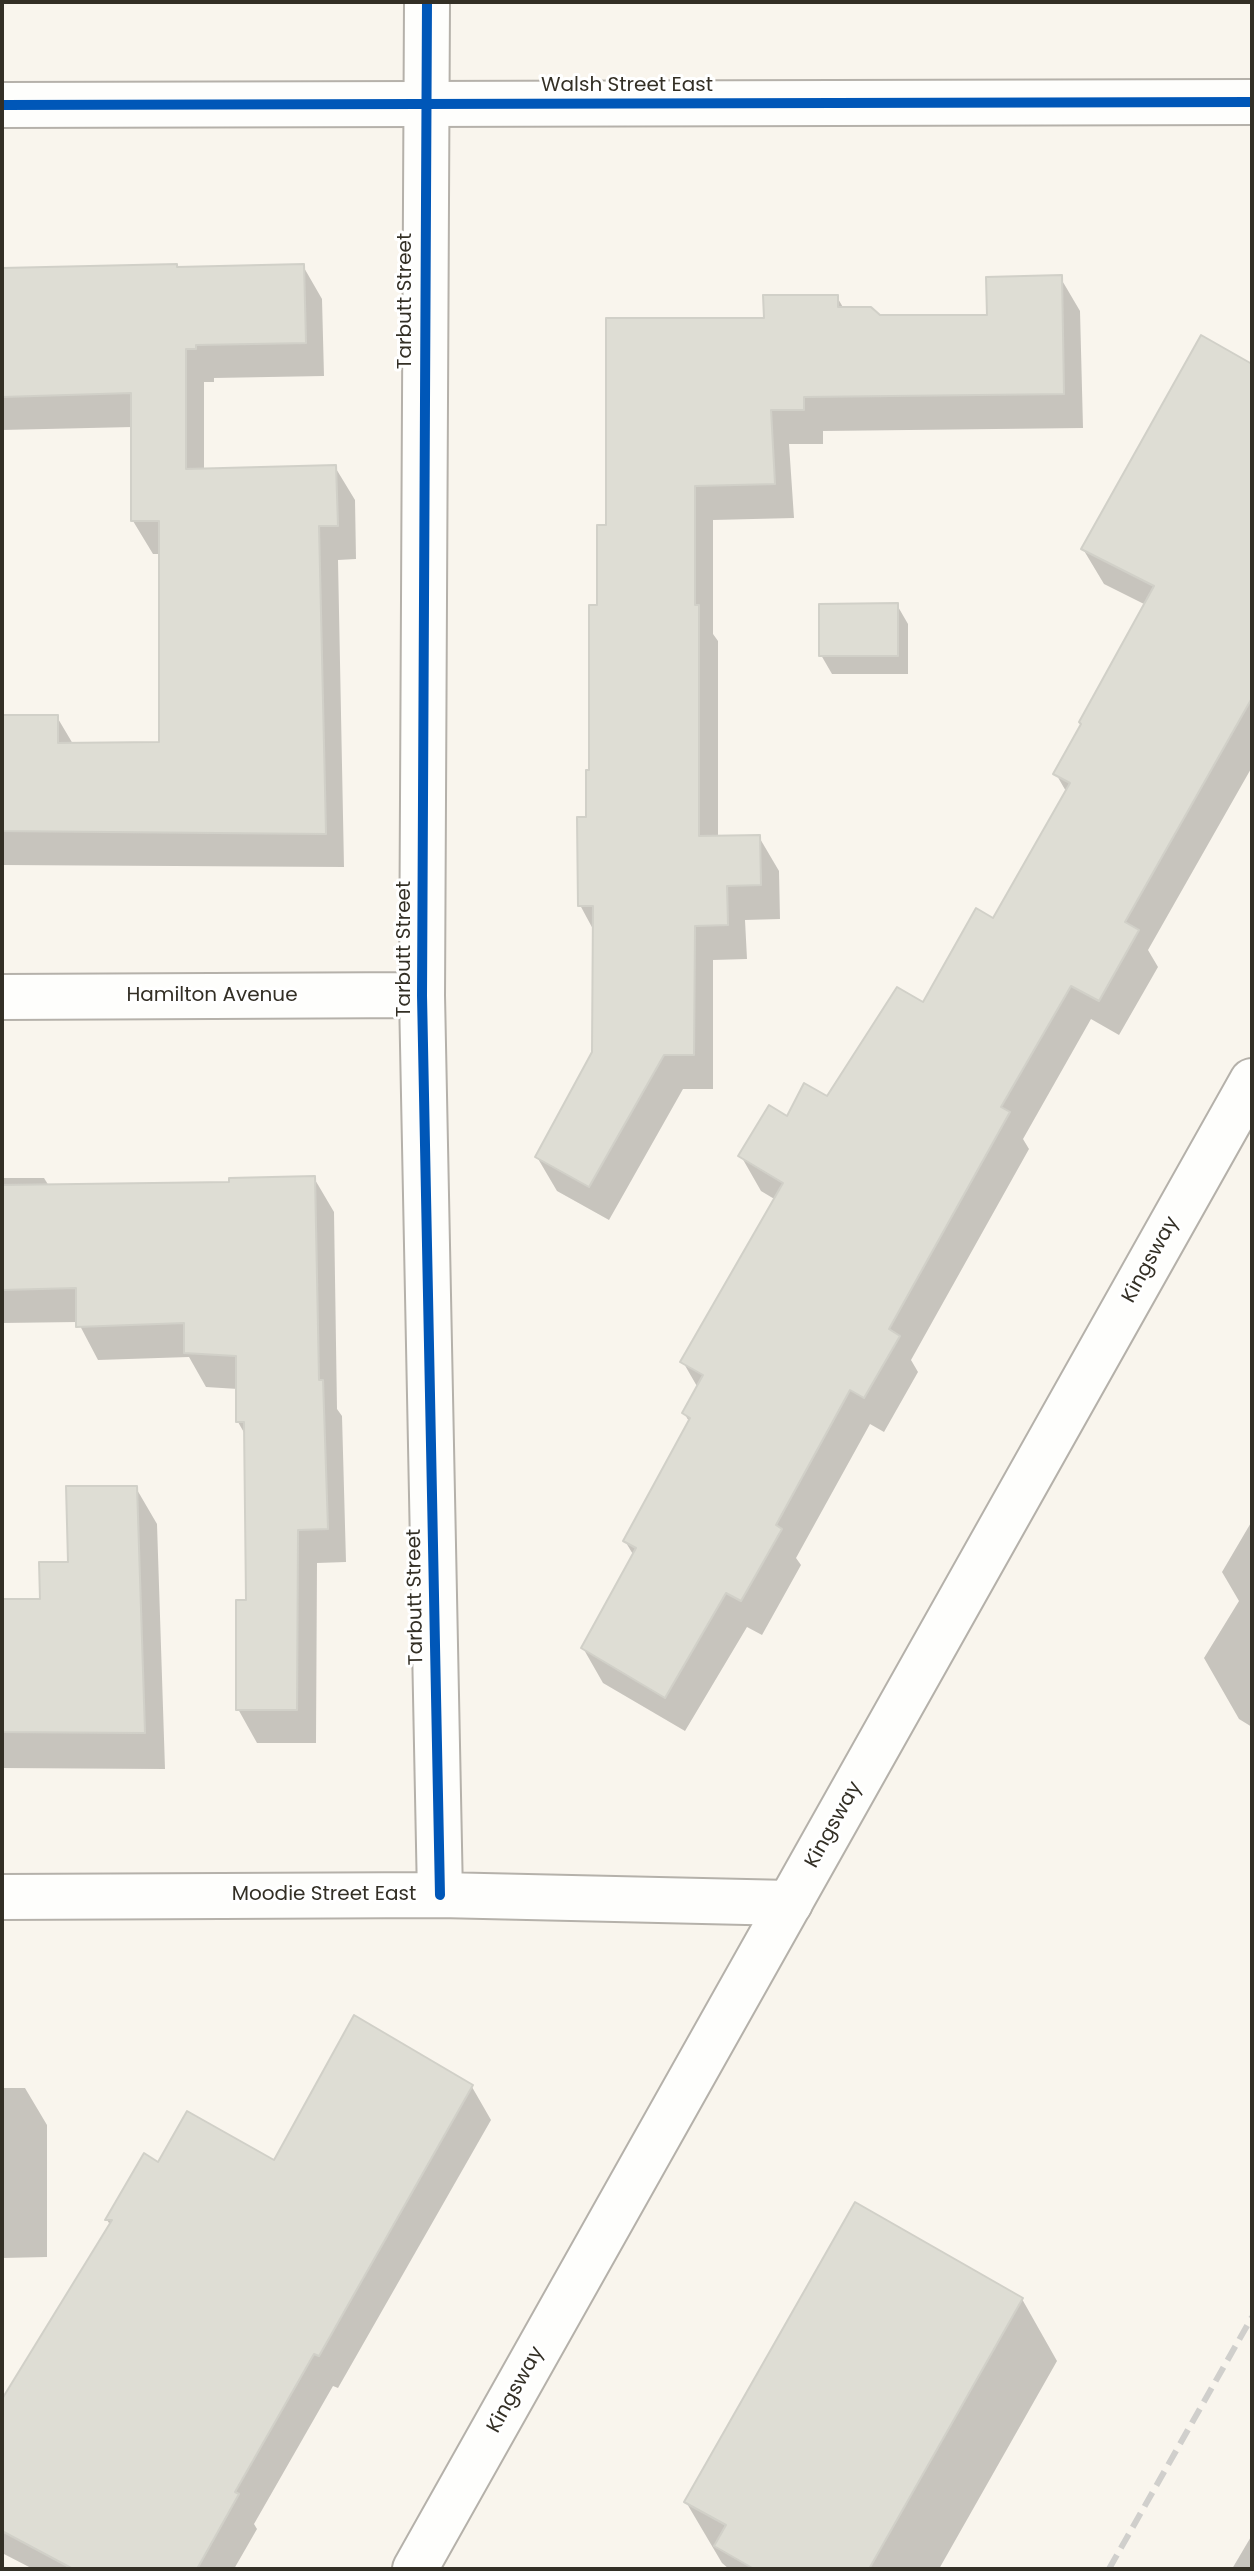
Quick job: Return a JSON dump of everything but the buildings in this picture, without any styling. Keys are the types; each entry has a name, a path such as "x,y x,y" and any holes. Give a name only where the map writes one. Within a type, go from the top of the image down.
{"street":[{"name":"Tarbutt Street","path":"427,2 422,995 440,1895"},
{"name":"Walsh Street East","path":"2,105 1252,102"},
{"name":"Hamilton Avenue","path":"2,997 422,995"},
{"name":"Kingsway","path":"415,2569 1252,1081"},
{"name":"Moodie Street East","path":"2,1897 440,1895 790,1903"}],"railway":[{"path":"1109,2569 1252,2317"}],"cycle path":[{"path":"427,2 422,995 440,1895"},
{"path":"2,105 1252,102"}]}
